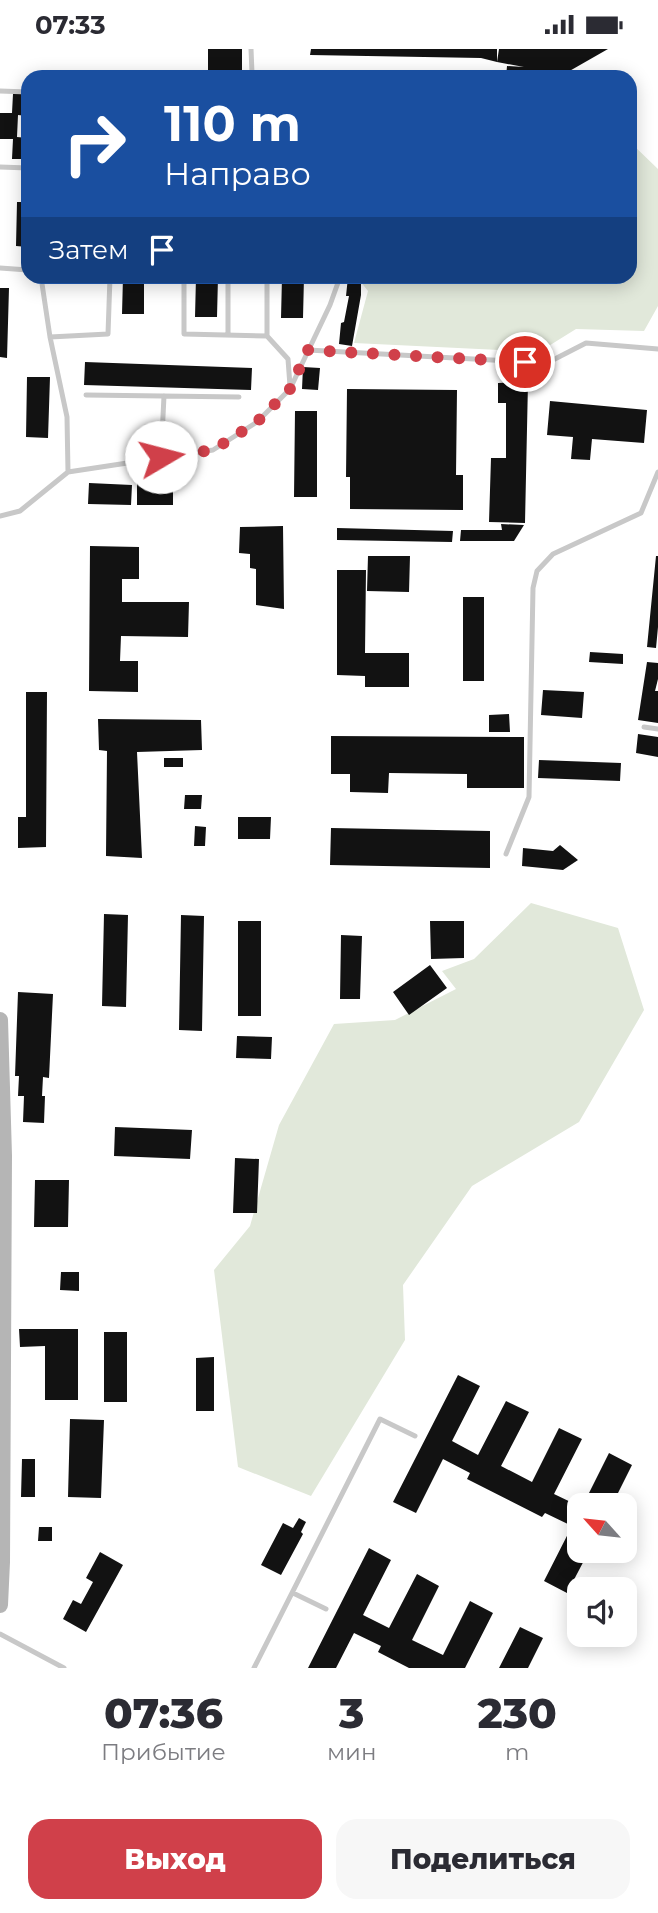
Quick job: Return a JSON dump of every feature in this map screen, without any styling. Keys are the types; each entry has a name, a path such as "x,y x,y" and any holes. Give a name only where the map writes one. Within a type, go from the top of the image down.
{"street":[{"path":"0,1020 4,1184 0,1605"}],"lane":[{"path":"251,49 252,70"},
{"path":"0,91 21,92"},
{"path":"0,167 21,168"},
{"path":"0,268 21,270"},
{"path":"42,284 66,417 68,472"},
{"path":"50,337 108,334 110,284"},
{"path":"184,284 184,334 267,336"},
{"path":"228,284 228,335"},
{"path":"267,284 267,336 288,359 290,389"},
{"path":"0,516 20,511 68,472 213,450 257,422 290,389 338,284"},
{"path":"308,350 547,363 586,343 658,349"},
{"path":"86,395 239,397"},
{"path":"161,457 164,396"},
{"path":"506,854 529,797 533,588 537,571 553,554 641,513 658,472"},
{"path":"644,727 658,729"},
{"path":"254,1668 380,1419 415,1436"},
{"path":"293,1593 326,1609"},
{"path":"0,1634 64,1668"}],"shaded area":[{"path":"637,149 658,169 658,306 644,331 576,329 539,352 354,343 368,291 362,284 637,284"},
{"path":"531,903 618,928 644,1010 579,1122 472,1186 403,1285 405,1340 311,1496 238,1467 214,1270 250,1226 279,1125 334,1024 395,1020 456,989 442,971 474,959"}],"building":[{"path":"208,49 242,49 242,70 208,70"},
{"path":"311,49 497,49 497,62 481,58 310,55"},
{"path":"499,49 608,49 571,70 507,70 507,66 524,67 497,62"},
{"path":"13,94 21,94 17,137 21,137 21,159 12,159 13,139 0,139 0,113 12,113"},
{"path":"17,202 21,202 21,246 16,246"},
{"path":"123,284 144,284 144,314 122,314"},
{"path":"196,284 218,284 217,317 195,317"},
{"path":"282,284 304,284 303,318 281,318"},
{"path":"347,284 361,284 352,346 339,344 341,323 344,322 349,296 346,296"},
{"path":"0,288 9,288 7,358 0,357"},
{"path":"85,362 252,368 251,390 84,385"},
{"path":"303,367 320,368 318,390 302,389"},
{"path":"27,377 50,377 48,438 26,437"},
{"path":"528,382 525,523 489,522 491,458 506,458 506,403 498,403 498,383"},
{"path":"347,389 457,390 456,475 463,475 463,510 350,509 350,477 346,477"},
{"path":"550,401 647,410 644,443 592,439 590,460 571,459 573,437 547,435"},
{"path":"295,411 317,411 317,497 294,497"},
{"path":"173,476 173,505 137,505 137,477"},
{"path":"89,483 132,485 131,505 88,504"},
{"path":"501,524 524,525 514,541 460,541 461,530 502,530"},
{"path":"283,526 284,609 256,605 256,569 250,568 250,554 239,553 240,527"},
{"path":"337,528 453,531 452,542 337,540"},
{"path":"90,546 139,547 139,579 122,579 122,602 189,602 188,637 121,636 120,661 138,661 138,692 89,691"},
{"path":"368,556 410,556 409,592 367,591"},
{"path":"656,556 658,627 656,648 647,647"},
{"path":"337,570 366,570 365,653 409,653 409,687 365,687 365,676 337,675"},
{"path":"463,597 484,597 484,681 463,681"},
{"path":"590,652 623,654 623,664 589,662"},
{"path":"647,662 658,663 655,691 658,691 658,723 638,720"},
{"path":"543,690 584,692 582,718 541,715"},
{"path":"26,692 47,692 46,847 18,848 18,817 26,817"},
{"path":"509,714 510,732 489,732 489,715"},
{"path":"98,719 201,720 202,750 137,752 142,858 106,856 107,751 99,750"},
{"path":"638,734 658,737 658,757 636,753"},
{"path":"331,736 524,737 524,788 467,788 467,774 389,773 388,793 350,792 350,774 331,774"},
{"path":"164,758 183,758 183,767 164,767"},
{"path":"539,760 621,763 620,781 538,778"},
{"path":"185,795 202,795 201,809 184,809"},
{"path":"238,817 271,817 270,839 238,839"},
{"path":"195,826 206,827 205,846 194,846"},
{"path":"331,828 490,831 490,868 330,865"},
{"path":"560,845 578,860 563,870 522,866 523,848 553,851"},
{"path":"104,914 128,915 126,1007 102,1006"},
{"path":"181,915 204,916 202,1031 179,1030"},
{"path":"238,921 261,921 261,1016 238,1016"},
{"path":"430,921 464,921 464,958 431,959"},
{"path":"341,935 362,936 360,999 340,999"},
{"path":"430,965 447,988 409,1015 393,992"},
{"path":"18,992 53,994 49,1078 43,1077 44,1123 23,1122 24,1096 18,1096 19,1076 15,1076"},
{"path":"237,1036 272,1037 271,1059 236,1058"},
{"path":"115,1127 192,1130 190,1159 114,1156"},
{"path":"235,1158 259,1159 257,1213 233,1213"},
{"path":"35,1180 69,1180 68,1227 34,1227"},
{"path":"61,1272 79,1272 79,1291 60,1290"},
{"path":"19,1329 78,1329 78,1400 45,1400 45,1346 20,1347"},
{"path":"104,1332 127,1332 127,1402 104,1402"},
{"path":"214,1357 214,1411 196,1411 196,1358"},
{"path":"458,1375 480,1386 452,1441 478,1455 506,1401 529,1412 501,1466 532,1482 559,1428 582,1439 554,1494 567,1500 567,1524 545,1513 542,1517 467,1479 470,1473 443,1459 416,1513 393,1502"},
{"path":"70,1419 104,1420 101,1498 68,1497"},
{"path":"609,1453 632,1465 618,1493 589,1493"},
{"path":"22,1459 35,1459 35,1497 21,1497"},
{"path":"299,1518 306,1522 301,1532 303,1534 281,1575 261,1565 283,1523 293,1528"},
{"path":"39,1527 52,1527 52,1541 38,1541"},
{"path":"567,1536 567,1563 583,1563 575,1577 567,1577 567,1593 544,1581"},
{"path":"369,1548 391,1560 363,1615 389,1628 417,1574 439,1586 412,1640 443,1655 470,1601 493,1613 465,1668 409,1668 378,1652 381,1646 354,1633 336,1668 308,1668"},
{"path":"100,1552 123,1565 86,1632 63,1619 73,1600 81,1604 93,1582 86,1578"},
{"path":"520,1627 543,1638 528,1668 499,1668"}],"route":[{"path":"161,457 213,450 257,422 290,389 308,350 525,362"}]}
